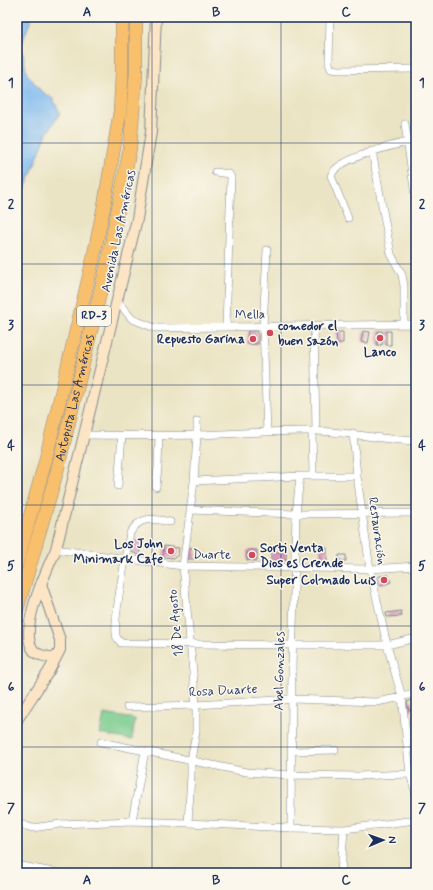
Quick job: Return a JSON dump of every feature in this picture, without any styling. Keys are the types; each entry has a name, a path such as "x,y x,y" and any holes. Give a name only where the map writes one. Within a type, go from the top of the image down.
{"highway":[{"name":"Autopista Las Américas","path":"17,563 44,466 104,206 120,112 122,17"},
{"name":"Autopista Las Américas","path":"17,610 57,471 108,260 130,148 136,74 136,17"}],"main road":[{"name":"Avenida Las Américas","path":"54,658 46,657 35,652 30,643 29,627 41,584 56,549 118,302 137,219 151,132 156,17"},
{"path":"17,720 49,671 54,658 60,650 60,640 41,584"}],"street":[{"path":"330,17 329,63 331,69 416,69"},
{"path":"405,124 416,202"},
{"path":"348,218 331,176 332,172 349,161 372,152 416,140"},
{"path":"372,152 391,254 402,275 404,286 404,324"},
{"path":"216,172 229,174 231,177 232,186 226,327"},
{"path":"267,430 263,327 268,250"},
{"name":"Mella","path":"118,302 132,319 154,328 414,324"},
{"path":"414,324 416,359"},
{"path":"313,476 314,326"},
{"name":"18 De Agosto","path":"188,823 191,760 196,732 196,705 183,566 194,481 197,435 196,421"},
{"path":"84,435 197,435 267,430 353,433 394,440 416,441"},
{"name":"Restauración","path":"353,433 357,476 370,569 387,645 402,698 416,794"},
{"path":"118,486 122,435"},
{"path":"156,487 159,435"},
{"path":"194,481 300,476 357,476"},
{"name":"Abel Gonzales","path":"291,828 291,750 296,514 300,476"},
{"path":"190,510 296,514 416,513"},
{"path":"170,522 148,519 133,527 130,533 116,614 117,639 122,643 387,645 416,638"},
{"name":"Duarte","path":"56,549 183,566 295,569 370,569 416,566"},
{"name":"Rosa Duarte","path":"127,707 196,705 292,699 377,702 402,698 416,693"},
{"path":"101,742 246,772 291,775 357,776 413,774"},
{"path":"291,750 335,750"},
{"path":"132,822 145,751"},
{"path":"17,823 32,828 60,824 132,822 344,829 416,820"},
{"path":"341,873 344,829"},
{"path":"17,865 58,873"}],"green space":[{"path":"104,714 135,719 132,740 100,734"}],"water":[{"path":"17,17 32,17 21,45 27,74 41,91 53,99 60,113 47,133 17,208"}],"building":[{"name":"Repuesto Garina","path":"248,331 256,331 258,335 258,344 247,344"},
{"path":"363,331 370,332 368,343 361,342"},
{"name":"Lanco","path":"378,331 382,331 382,345 377,345"},
{"path":"386,331 391,331 391,345 386,345"},
{"path":"336,332 343,332 343,343 337,343"},
{"path":"135,540 144,541 138,555 130,551"},
{"name":"Los John Minimark Cafe","path":"164,546 179,548 178,555 174,558 163,557"},
{"path":"188,548 196,548 195,559 188,559"},
{"path":"320,548 327,548 327,562 320,562"},
{"name":"Sorti Venta Dios es Crende","path":"247,550 257,550 257,561 247,560"},
{"path":"271,552 286,552 286,560 271,560"},
{"path":"339,555 346,555 346,561 339,561"},
{"name":"Super Colmado Luis","path":"388,574 391,582 379,585 377,577"},
{"path":"401,611 402,616 387,617 386,613"},
{"path":"412,700 414,709 409,711 407,702"}],"place":[{"name":"comedor el buen sazón","path":"270,333"},
{"name":"Lanco","path":"380,338"},
{"name":"Repuesto Garina","path":"253,339"},
{"name":"Los John Minimark Cafe","path":"171,551"},
{"name":"Sorti Venta Dios es Crende","path":"252,555"},
{"name":"Super Colmado Luis","path":"384,580"}]}
